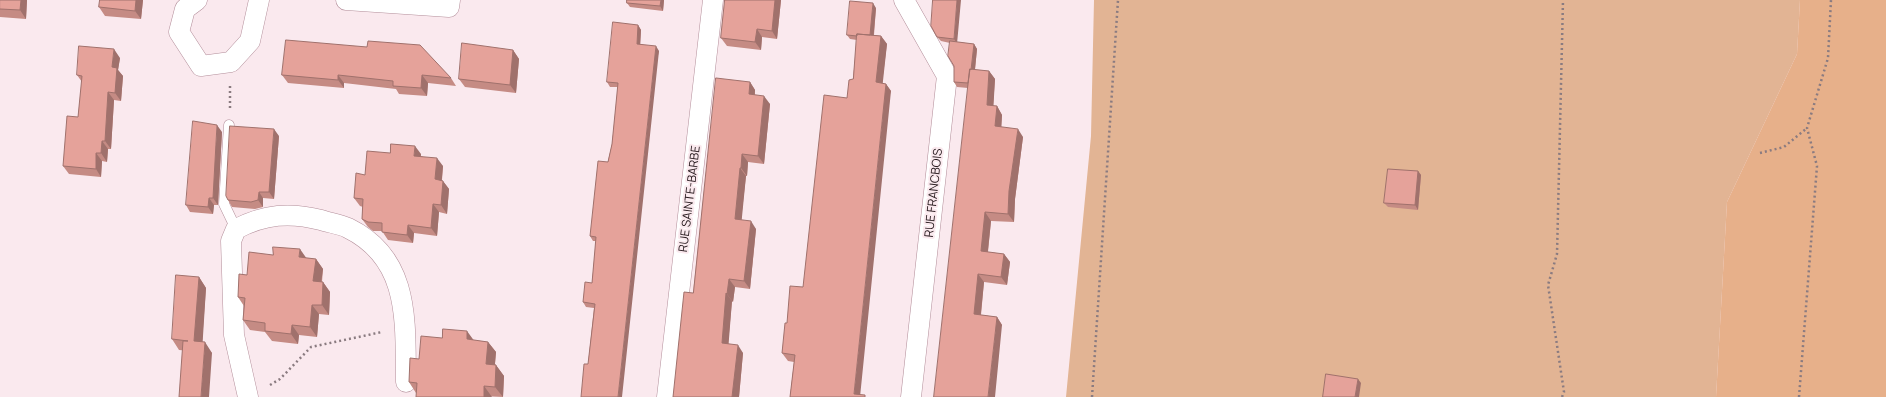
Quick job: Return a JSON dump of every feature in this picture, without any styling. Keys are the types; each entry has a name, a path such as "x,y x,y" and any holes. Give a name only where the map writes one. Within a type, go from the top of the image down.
{"street":[{"path":"197,0 185,10 179,32 201,66 231,62 250,41 258,0"},
{"path":"346,0 449,7 450,0"},
{"name":"RUE SAINTE-BARBE","path":"667,397 713,0"},
{"name":"RUE FRANCBOIS","path":"904,0 947,76 910,397"},
{"path":"248,395 234,335 231,241 236,229 248,222 271,215 312,218 347,227 374,245 391,266 400,289 405,334 406,382"}],"lane":[{"path":"229,124 224,204 236,229"}],"path":[{"path":"1092,397 1118,0"},
{"path":"1562,397 1564,392 1548,285 1557,254 1563,0"},
{"path":"1799,397 1816,166 1807,128 1828,58 1831,0"},
{"path":"229,124 231,62"},
{"path":"1760,153 1784,147 1807,128"},
{"path":"248,395 265,388 280,379 311,347 382,332 405,334"}],"shaded area":[{"path":"1094,0 1800,0 1797,54 1727,202 1716,397 1066,397 1091,136"},
{"path":"1800,0 1886,0 1886,397 1716,397 1727,202 1797,54"}],"building":[{"path":"0,0 21,0 20,10 0,9"},
{"path":"100,0 136,0 135,11 99,7"},
{"path":"627,0 661,0 660,6 627,3"},
{"path":"725,0 775,0 772,31 757,29 755,42 721,38"},
{"path":"933,0 957,0 954,39 937,37 931,26"},
{"path":"850,1 873,3 870,35 847,35"},
{"path":"613,22 638,25 637,44 656,46 618,397 581,397 584,364 588,364 595,304 583,302 585,282 592,283 596,237 590,236 598,161 608,162 612,144 618,83 607,82"},
{"path":"857,34 881,36 876,82 886,84 854,394 865,395 865,397 790,397 795,355 782,353 785,323 787,323 790,286 803,287 824,95 847,98 849,80 853,79"},
{"path":"286,40 367,47 368,41 420,45 451,78 422,75 421,88 393,86 393,81 338,75 338,80 282,75"},
{"path":"950,41 974,44 968,83 954,82 954,66 948,56"},
{"path":"462,43 513,50 510,85 459,79"},
{"path":"79,46 114,49 112,67 117,68 115,93 108,92 105,141 102,141 101,153 96,153 96,169 63,166 67,116 78,117 82,76 77,75"},
{"path":"970,69 989,71 987,105 997,106 995,126 1018,129 1009,191 1008,214 985,212 981,251 1004,254 1001,277 978,274 974,314 997,317 988,397 934,397"},
{"path":"716,78 750,82 749,94 764,96 758,156 742,154 740,168 735,219 751,221 744,281 729,279 727,294 726,293 722,343 738,345 732,397 673,397 684,292 693,293"},
{"path":"193,121 217,125 213,198 209,198 208,207 186,205"},
{"path":"230,126 274,129 269,192 259,192 258,200 251,202 228,200 226,196"},
{"path":"391,144 415,146 414,156 437,158 435,179 443,181 441,205 433,204 431,228 408,225 407,235 382,232 382,223 368,222 362,219 363,199 354,198 356,173 365,175 367,151 390,153"},
{"path":"1388,169 1418,171 1415,205 1384,203"},
{"path":"273,247 300,249 299,257 316,259 313,281 323,282 322,305 312,305 310,327 292,325 291,334 265,331 265,323 243,320 245,298 238,297 239,274 247,275 249,252 273,255"},
{"path":"176,275 199,277 194,341 205,342 201,397 179,397 183,341 188,341 172,339"},
{"path":"443,329 467,331 467,339 488,342 486,364 496,365 495,387 484,386 484,397 416,397 417,383 409,382 410,358 419,359 421,336 442,338"},
{"path":"1326,374 1358,379 1355,397 1323,397"}]}
